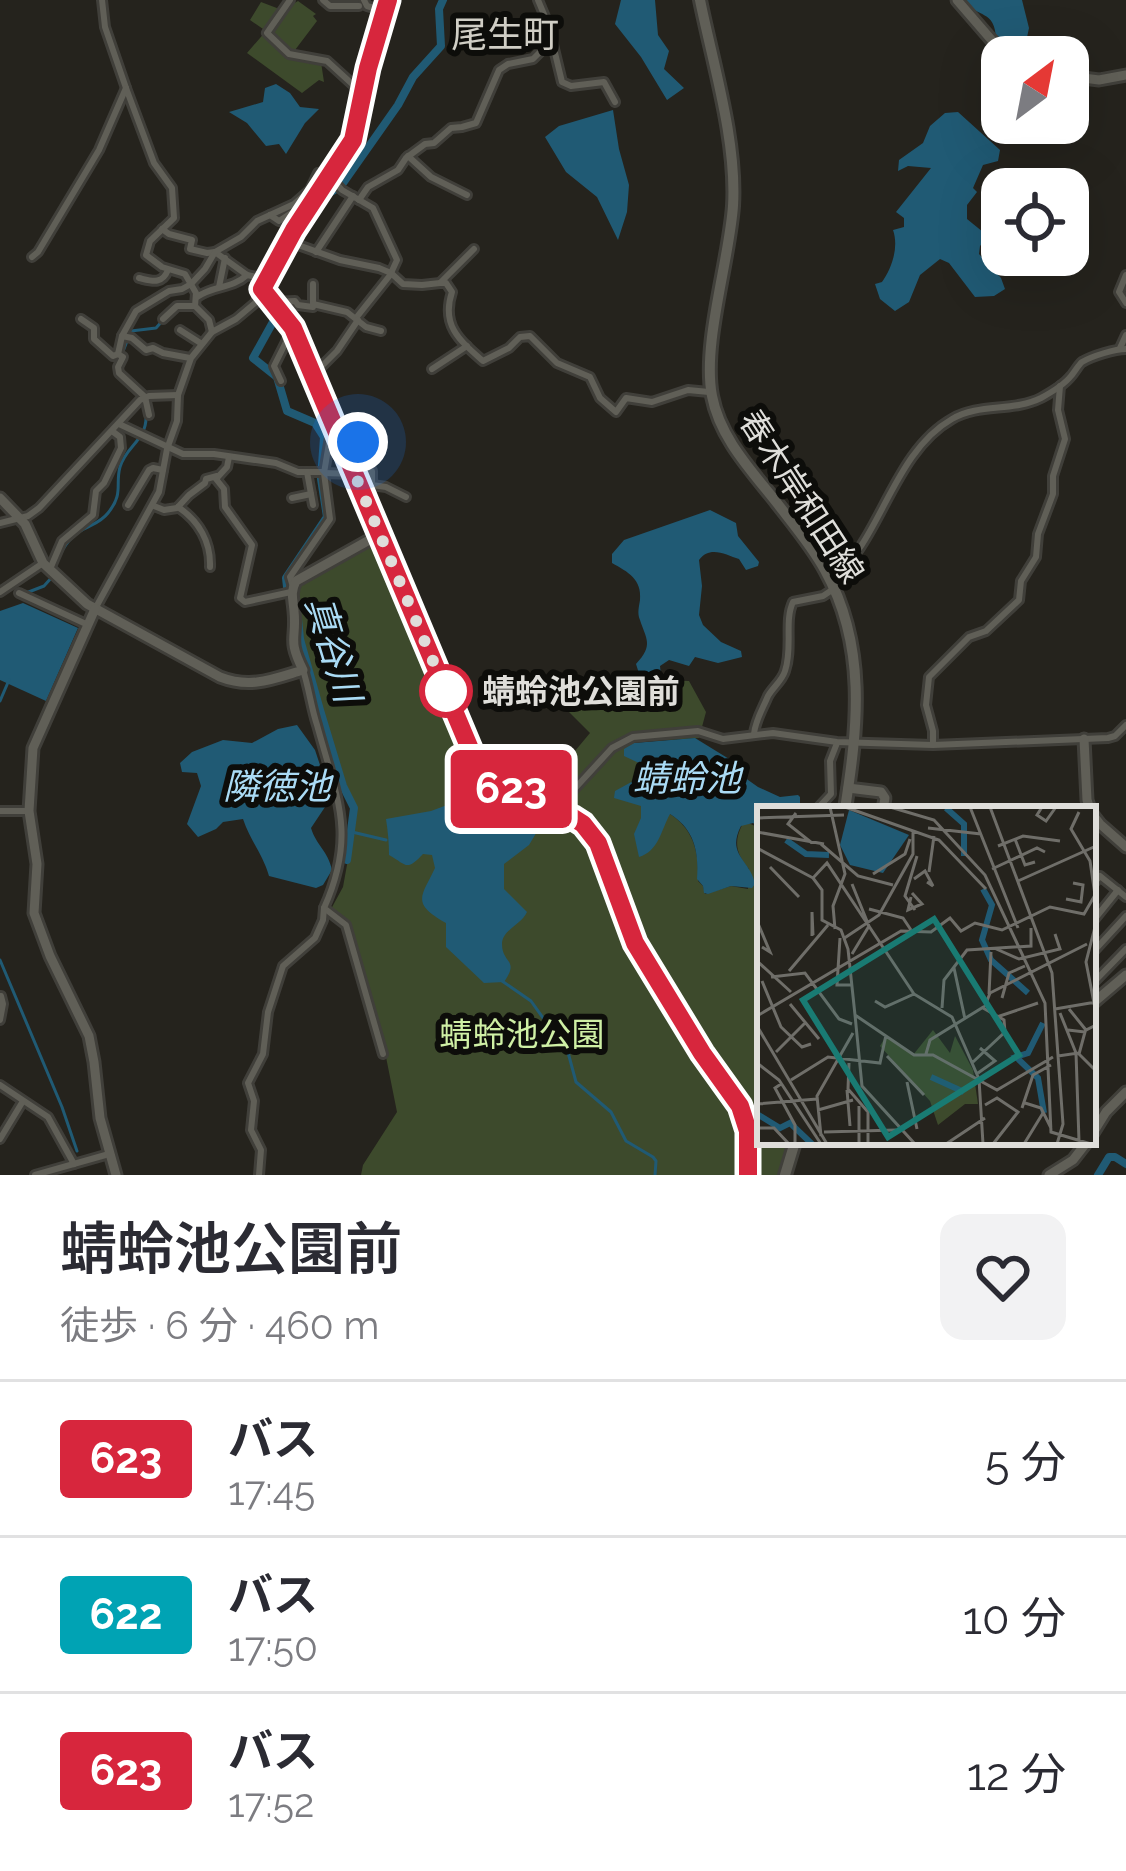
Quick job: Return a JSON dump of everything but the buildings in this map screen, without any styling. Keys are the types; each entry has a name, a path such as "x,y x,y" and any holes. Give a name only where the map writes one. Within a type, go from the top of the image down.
{"main road":[{"name":"春木岸和田線","path":"700,0 726,125 734,201 712,346 711,393 718,420 734,448 803,536 833,585 847,621 857,697 845,806"},
{"path":"785,1175 794,1145"}],"street":[{"path":"102,0 104,27 126,88 154,163 172,188 174,218 150,241 146,255 168,270 185,274 212,332"},
{"path":"290,0 267,33 289,54 327,61 362,93"},
{"path":"116,1175 100,1118 88,1036 34,913 37,864 28,811 33,748 95,609 154,506 177,421 178,395 191,358 212,332 236,320 266,291 287,241 353,140 386,6 330,6 323,0"},
{"path":"538,0 562,82 571,86 604,82 615,102"},
{"path":"957,0 988,36"},
{"path":"316,252 368,187 451,128 476,123 499,70 533,59 551,40"},
{"path":"1089,79 1126,75"},
{"path":"32,257 99,150 126,88"},
{"path":"408,156 431,177 467,194"},
{"path":"162,230 192,240 190,249 215,252 241,237 256,221 294,204 310,190 318,173 373,208 397,260 337,351 313,375"},
{"path":"270,215 279,220 293,212 303,217"},
{"path":"287,241 391,274 403,284 446,283 452,292 447,321 486,362 520,337 530,336 557,363 590,377 597,395 616,412 626,398 652,402 688,390 711,393"},
{"path":"440,283 473,249"},
{"path":"215,252 266,291 290,324 482,770 497,783 583,824 598,843 635,943 740,1106 748,1131 748,1175"},
{"path":"118,354 136,310 191,284 215,252"},
{"path":"219,286 226,258"},
{"path":"139,278 157,281 168,270"},
{"path":"163,319 177,306 195,302 208,290 229,287 247,275"},
{"path":"1126,275 1119,292 1126,303"},
{"path":"266,291 313,307 313,284"},
{"path":"313,304 347,312 366,327 381,331"},
{"path":"81,319 94,328 94,339 108,352 123,357 119,373 145,397 149,416"},
{"path":"281,381 274,366 290,324"},
{"path":"180,330 202,344"},
{"path":"754,734 769,693 786,670 788,614 794,602 823,596 833,585 918,451 957,416 1030,402 1060,386 1082,362 1123,348 1126,335"},
{"path":"122,336 146,350 191,358"},
{"path":"432,369 467,346"},
{"path":"933,743 926,705 929,676 969,637 986,631 1019,600 1021,581 1036,557 1065,439 1058,410 1060,386"},
{"path":"0,523 21,519 39,508 145,397 178,395"},
{"path":"352,469 360,430 357,418"},
{"path":"260,1175 261,1150 250,1130 254,1105 248,1083 263,1054 268,1012 284,966 315,938 344,844 342,817 293,648 290,577 329,519 324,472 332,422"},
{"path":"115,428 183,454 276,463 298,472 371,471 372,485 406,497"},
{"path":"0,592 47,566 67,536 93,514 96,491 121,448 115,428"},
{"path":"154,506 178,507 206,478 227,467 229,458"},
{"path":"128,505 149,470 163,470"},
{"path":"307,472 313,505"},
{"path":"217,476 225,507 251,545 240,598 245,602 292,590"},
{"path":"292,497 311,494"},
{"path":"0,498 30,531 47,566 95,609 238,683 262,683 303,670"},
{"path":"178,507 202,531 210,547 210,567"},
{"path":"292,590 307,572 380,534"},
{"path":"19,593 88,625"},
{"path":"555,809 622,740 698,730 724,739 773,733 837,742 933,745 1108,738 1126,724"},
{"path":"1084,740 1090,806"},
{"path":"820,806 831,794 830,761 837,742"},
{"path":"848,788 881,792 884,806"},
{"path":"0,811 28,811"},
{"path":"1096,817 1126,847"},
{"path":"1096,881 1100,876 1126,897"},
{"path":"1096,917 1118,890"},
{"path":"323,908 346,926 383,1054"},
{"path":"1096,947 1126,916"},
{"path":"1096,980 1126,949"},
{"path":"1096,1001 1126,977"},
{"path":"0,1020 1,996"},
{"path":"0,1085 48,1117 74,1164"},
{"path":"1096,1128 1126,1092"},
{"path":"0,1139 24,1100"},
{"path":"1048,1175 1073,1160 1086,1145"},
{"path":"35,1175 109,1154"}],"green space":[{"path":"298,1 316,14 317,21 292,54 321,62 324,82 319,80 302,93 247,53 266,31 250,20 261,2 282,10"},
{"name":"蜻蛉池公園","path":"377,539 469,760 495,786 572,822 594,845 634,953 739,1117 741,1175 361,1175 397,1112 362,965 348,923 331,909 343,887 356,815 301,639 294,592 297,585"},
{"name":"蜻蛉池公園","path":"634,676 642,687 662,688 664,680 689,681 706,712 699,738 632,742 637,762 670,814 690,835 705,894 731,886 748,889 749,869 737,843 742,825 757,827 757,1145 787,1145 778,1175 753,1175 752,1127 745,1103 639,940 601,835 579,815 528,791 536,772 541,774 548,764 560,769 590,733 568,711 587,682"}],"water":[{"path":"621,0 655,0 658,35 669,51 664,69 684,88 667,100 615,24"},
{"path":"963,0 1022,0 1027,36 996,36 989,18"},
{"path":"276,84 300,107 319,109 286,154 279,144 266,146 247,123 229,112 263,102 265,88"},
{"path":"613,110 629,185 618,240 597,197 566,172 545,137 559,126"},
{"path":"958,112 981,133 981,144 993,144 1000,150 998,161 981,168 973,188 977,192 967,205 967,219 981,230 981,276 999,276 1005,289 994,296 975,297 949,263 940,259 920,275 909,302 895,311 880,299 875,284 882,282 891,264 893,230 904,227 904,218 896,212 931,168 908,166 898,171 899,160 923,143 930,126 945,113"},
{"path":"710,510 736,523 738,536 759,562 746,570 739,559 718,552 699,560 703,625 721,642 741,651 742,657 718,663 695,657 689,666 669,660 660,666 662,685 642,683 636,664 647,642 639,615 639,587 612,563 612,554 624,540"},
{"path":"23,603 78,628 46,701 0,680 0,611"},
{"name":"隣徳池","path":"297,725 315,750 331,798 311,828 332,870 316,888 269,876 243,819 223,822 198,837 187,824 201,786 197,773 182,772 180,763 192,752 223,740 252,743"},
{"name":"蜻蛉池","path":"695,738 734,762 741,775 758,787 780,797 800,797 800,806 757,806 757,826 741,826 736,844 755,884 752,888 731,886 704,893 697,879 693,842 670,814 655,845 639,857 634,834 641,806 614,798 615,791 646,774 641,764 624,756 624,749 634,743"},
{"path":"466,798 547,815 529,845 504,864 504,889 527,912 503,939 510,965 504,982 484,983 446,947 446,923 427,910 422,899 435,868 432,855 423,854 406,865 389,855 386,819 431,811"}],"waterway":[{"path":"310,215 324,196 341,186 413,77 441,46 439,9 443,0"},
{"name":"真谷川","path":"276,310 253,358 277,377 287,411 315,423 324,437 321,479 327,517 286,578 293,594"},
{"path":"122,354 131,331 156,328 164,319"},
{"path":"55,567 69,540 103,519 113,506 120,467 143,431 146,416"},
{"path":"26,593 44,586 53,576"},
{"name":"真谷川","path":"298,619 320,710 354,808 347,860"},
{"path":"0,701 9,680"},
{"path":"352,832 386,840"},
{"path":"0,960 77,1151"},
{"path":"502,981 531,1001 566,1045 576,1082 611,1112 626,1141 653,1157 655,1175"},
{"path":"1098,1175 1109,1157 1126,1164"}],"bus line":[{"name":"623","path":"388,0 353,140 262,289 293,328 473,756 502,786 572,817 598,843 635,943 745,1117 748,1175"}],"place":[{"name":"蜻蛉池公園前","path":"446,691"}],"district":[{"name":"尾生町","path":"505,34"}],"route":[{"path":"358,442 350,463 448,697 446,691"}]}
